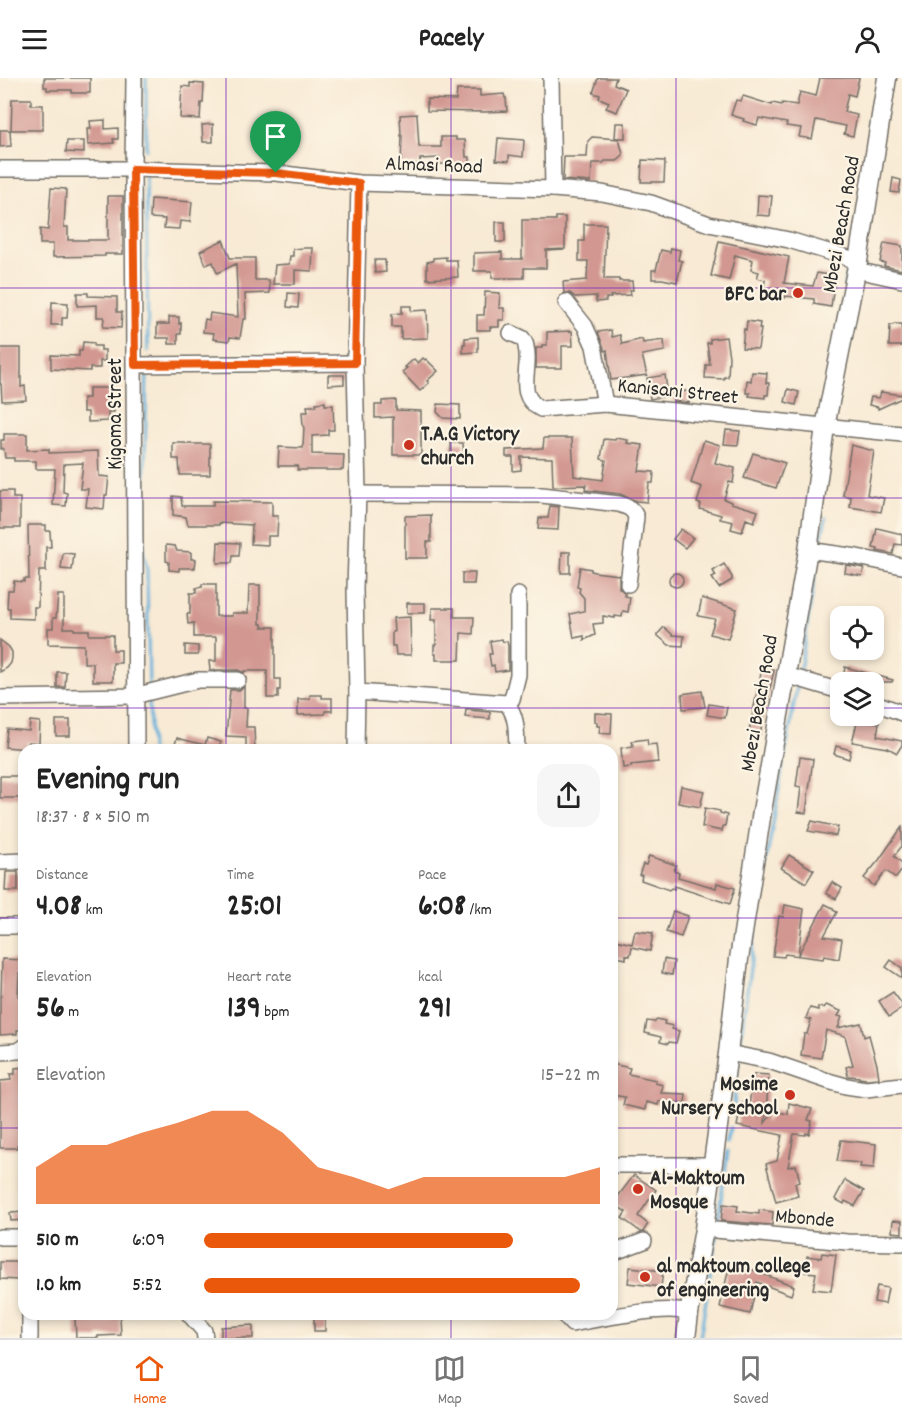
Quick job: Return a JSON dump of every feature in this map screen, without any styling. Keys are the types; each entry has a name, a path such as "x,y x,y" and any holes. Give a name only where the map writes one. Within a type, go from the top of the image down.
{"main road":[{"name":"Mbezi Beach Road","path":"686,1338 704,1229 750,885 808,550 825,427 857,266 887,78"}],"street":[{"name":"Kigoma Street","path":"134,78 136,744"},
{"path":"551,78 553,189"},
{"name":"Almasi Road","path":"0,169 133,169 276,173 359,183 553,189 602,193 651,203 709,224 789,240 857,266 902,280"},
{"path":"356,744 355,589 358,494 355,363 359,183"},
{"path":"566,302 585,326 594,346 605,404"},
{"name":"Kanisani Street","path":"511,333 522,338 527,347 525,381 527,395 534,405 541,409 605,404 902,434"},
{"path":"135,365 355,363"},
{"path":"358,494 542,495 619,504 633,510 636,517 628,584"},
{"path":"808,550 902,566"},
{"path":"357,692 507,703 512,699 518,675 518,595"},
{"path":"786,675 830,688"},
{"path":"0,698 135,696 198,680 238,680"},
{"path":"507,703 516,721 517,744"},
{"path":"884,706 902,712"},
{"path":"0,862 18,861"},
{"path":"0,926 18,926"},
{"path":"0,1052 18,1051"},
{"path":"728,1053 769,1061 846,1086 866,1089 902,1085"},
{"path":"618,1165 712,1165"},
{"name":"Mbonde","path":"704,1229 847,1242 902,1243"},
{"path":"0,1237 18,1237"},
{"path":"618,1251 644,1241"},
{"path":"618,1317 660,1311 684,1311 689,1314"},
{"path":"30,1320 30,1338"},
{"path":"194,1320 204,1331 204,1338"},
{"path":"568,1320 572,1324 599,1320"}],"building":[{"path":"44,78 90,78 90,93 47,90 47,87 44,87"},
{"path":"598,78 616,78 614,84 626,89 617,112 606,108 609,102 593,93"},
{"path":"820,78 859,78 855,96 848,94 844,112 857,115 853,136 844,134 846,126 816,120 812,139 799,137 801,128 786,126 787,123 759,118 757,125 731,115 736,100 741,101 743,96 772,105 773,103 782,105 782,103 797,105 800,92 816,96"},
{"path":"190,83 204,84 200,119 180,118 182,86 190,87"},
{"path":"457,90 480,90 480,96 504,94 507,111 427,111 427,99 456,100"},
{"path":"12,99 31,99 31,105 43,105 43,130 11,130"},
{"path":"417,114 419,147 441,147 441,137 456,137 456,140 465,140 466,157 470,157 470,170 446,170 446,164 439,164 439,158 420,159 420,164 401,164 400,115"},
{"path":"105,120 105,129 118,128 118,139 113,139 114,143 88,145 87,129 91,129 90,121"},
{"path":"616,123 625,123 625,138 615,138"},
{"path":"213,124 213,142 203,142 202,125"},
{"path":"0,130 10,130 11,146 0,147"},
{"path":"592,137 619,139 622,157 617,161 592,163 591,182 563,180 564,157 587,157 588,141"},
{"path":"498,138 524,140 523,157 509,155 509,161 496,160"},
{"path":"67,141 84,141 84,153 66,152"},
{"path":"642,160 665,161 664,182 641,182"},
{"path":"893,178 901,180 899,193 891,192"},
{"path":"51,188 66,189 64,227 68,227 68,240 108,240 108,196 123,196 123,254 53,257 53,244 40,244 40,229 48,230"},
{"path":"758,195 772,196 770,216 757,215"},
{"path":"151,199 192,202 190,222 180,221 179,229 164,228 165,219 150,218"},
{"path":"556,217 565,217 565,249 546,250 546,268 524,268 524,278 492,278 492,271 474,271 474,253 502,252 502,259 522,259 522,220 556,220"},
{"path":"496,222 505,222 505,242 496,242"},
{"path":"584,224 606,224 604,279 632,281 631,295 610,296 611,298 606,298 606,301 596,302 596,296 575,297 570,293 564,293 563,282 587,280 588,261 579,261 579,241 584,241"},
{"path":"223,240 230,258 255,258 255,280 269,280 270,293 245,294 246,319 243,319 240,338 230,337 229,341 213,339 214,333 203,332 205,319 209,320 210,313 238,317 236,264 217,273 213,262 206,265 200,251"},
{"path":"719,241 789,257 784,283 813,286 817,273 835,276 831,307 814,304 814,299 763,295 765,280 757,278 759,272 751,270 753,260 735,255 729,280 711,276"},
{"path":"884,243 902,246 902,270 884,266 885,263 880,262"},
{"path":"313,248 312,271 295,270 295,284 273,284 275,265 289,264 290,256 293,256 293,249"},
{"path":"671,248 680,250 678,260 682,261 677,282 652,279 652,270 656,270 661,250 670,252"},
{"path":"446,257 446,260 457,260 458,277 427,279 427,262 433,261 433,258"},
{"path":"374,260 385,260 386,272 375,273"},
{"path":"485,292 500,293 499,308 504,308 504,320 499,320 499,327 477,330 477,315 484,315"},
{"path":"77,293 88,293 88,296 117,297 117,312 122,312 121,328 103,327 104,317 97,317 97,305 77,306"},
{"path":"288,293 299,294 298,308 287,307"},
{"path":"52,302 68,303 67,318 62,318 62,325 51,325"},
{"path":"402,306 411,306 411,311 427,310 428,338 401,339 401,327 392,327 392,314 402,313"},
{"path":"169,317 179,317 179,324 181,323 178,344 169,344 169,338 157,338 157,324 169,324"},
{"path":"747,321 760,323 758,349 742,348"},
{"path":"902,324 902,346 889,346 890,325"},
{"path":"611,330 612,337 620,335 622,344 642,339 643,343 664,340 665,351 642,355 647,375 611,380 607,350 605,351 598,332"},
{"path":"572,331 573,346 562,346 562,368 536,368 536,348 547,345 547,332"},
{"path":"478,337 478,352 463,353 465,338"},
{"path":"726,337 729,357 728,377 724,379 705,378 706,365 710,365 707,343 710,343 710,339"},
{"path":"83,342 94,343 94,346 101,346 101,350 105,350 105,361 100,361 100,368 90,368 90,371 51,369 51,355 79,356"},
{"path":"0,348 21,348 21,387 25,386 26,400 2,401"},
{"path":"423,358 438,371 420,391 402,372 414,359 418,363"},
{"path":"752,372 767,373 766,383 769,383 768,395 765,395 765,398 749,396 750,393 746,393 747,380 751,381"},
{"path":"328,375 344,375 344,384 328,385"},
{"path":"665,375 668,396 650,399 647,378"},
{"path":"89,388 108,388 109,398 114,398 114,412 108,412 108,421 88,422 88,412 83,412 83,398 89,398"},
{"path":"788,389 799,392 796,405 785,402"},
{"path":"689,391 689,403 673,401 673,392"},
{"path":"881,392 902,395 902,398 878,409 878,407 869,405 871,397 879,398"},
{"path":"396,400 396,410 421,411 421,455 393,455 393,417 375,418 375,405 382,405 382,401"},
{"path":"325,402 325,405 333,405 334,430 328,430 328,435 312,436 312,454 344,455 343,470 297,470 298,466 278,466 279,447 303,448 302,412 308,412 307,406 316,406 316,403"},
{"path":"438,404 460,405 460,419 443,418 437,412"},
{"path":"726,430 740,431 738,445 724,444"},
{"path":"4,434 27,434 27,450 49,449 49,453 98,451 99,476 109,477 104,509 86,507 88,489 80,489 83,463 64,464 63,492 67,493 66,506 53,505 55,469 36,469 36,461 14,461 14,458 5,458 4,449 1,449"},
{"path":"544,438 572,438 574,476 603,480 606,460 601,459 604,439 615,440 616,438 628,440 627,443 643,445 639,471 654,472 653,483 649,483 647,502 636,501 620,494 585,490 586,485 553,486 552,458 521,457 521,470 513,471 513,457 506,457 506,450 543,448"},
{"path":"704,440 720,445 715,463 735,468 733,483 729,482 724,499 758,511 754,522 746,519 742,532 731,529 733,522 720,519 721,515 700,509 701,504 697,503 702,487 691,483"},
{"path":"173,443 210,444 210,475 180,475 179,459 173,459"},
{"path":"451,443 463,443 464,456 451,457"},
{"path":"851,445 874,451 867,495 884,498 881,512 850,507 851,497 843,495"},
{"path":"753,453 785,463 776,488 744,478"},
{"path":"0,491 13,491 13,498 20,498 20,528 0,528"},
{"path":"173,496 181,497 182,506 213,506 213,501 272,502 272,516 278,516 277,536 268,536 268,545 251,544 252,525 219,523 219,525 188,525 186,517 173,515"},
{"path":"550,506 559,507 558,530 538,529 539,518 548,518"},
{"path":"431,515 431,542 427,542 427,558 405,558 405,516"},
{"path":"28,525 46,525 46,531 50,531 51,547 46,547 46,571 39,571 38,607 34,607 34,619 10,618 10,608 7,608 8,590 13,590 14,581 24,582 24,579 29,579"},
{"path":"877,528 902,534 902,545 895,544 893,554 873,548"},
{"path":"681,529 693,538 685,548 673,539"},
{"path":"218,542 240,543 239,556 233,556 232,563 217,563"},
{"path":"166,545 175,546 177,551 191,552 191,559 196,559 195,568 169,570 169,562 166,561"},
{"path":"562,552 570,552 570,573 561,573"},
{"path":"63,553 74,554 72,570 61,569"},
{"path":"724,564 732,580 719,588 712,578 716,576 713,571"},
{"path":"846,565 864,568 862,576 845,573"},
{"path":"580,567 591,569 594,572 619,575 619,588 625,596 630,597 628,612 623,611 622,617 603,616 603,623 593,624 595,635 584,640 584,636 574,638 570,614 584,611 584,598 579,592 580,588 577,587"},
{"path":"462,573 475,573 474,584 462,584"},
{"path":"676,573 681,575 683,580 681,585 676,587 671,585 669,580 671,575"},
{"path":"202,584 216,584 216,616 248,613 249,585 260,585 260,624 262,627 275,627 275,679 280,679 278,698 267,698 267,671 244,671 244,673 238,670 210,670 209,661 216,661 216,637 194,637 194,623 188,624 187,614 190,614 190,593 196,593 196,588 202,587"},
{"path":"58,595 64,595 64,628 89,630 89,635 113,635 113,650 121,650 121,663 113,663 113,681 93,681 93,663 84,663 84,645 48,644 48,628 53,628"},
{"path":"702,598 737,609 728,639 710,634 715,619 698,616"},
{"path":"407,603 425,603 425,613 407,613"},
{"path":"432,608 454,608 454,617 474,617 473,634 461,633 460,660 436,660 434,645 436,645 436,620 431,620"},
{"path":"410,617 411,655 396,655 395,646 392,646 393,618"},
{"path":"664,627 673,635 684,636 683,646 669,645 657,635"},
{"path":"502,639 503,642 507,641 508,646 508,670 495,672 494,665 491,666 489,654 492,654 490,641"},
{"path":"0,640 9,647 12,658 7,668 0,672"},
{"path":"185,645 198,646 198,655 185,655"},
{"path":"845,667 863,672 844,672"},
{"path":"762,668 774,670 760,734 749,731"},
{"path":"57,672 66,672 65,687 57,687"},
{"path":"884,678 893,680 884,682"},
{"path":"244,687 244,708 247,708 246,727 254,727 255,744 246,744 246,737 226,736 230,690 239,690"},
{"path":"702,691 705,707 683,709 682,694"},
{"path":"310,695 332,698 332,711 325,711 325,714 298,715 298,699 310,699"},
{"path":"709,704 727,707 725,718 707,715"},
{"path":"466,710 490,712 490,719 465,717"},
{"path":"595,713 612,714 611,734 599,733 600,726 597,726 595,722"},
{"path":"56,720 70,720 70,736 56,736"},
{"path":"30,721 40,722 39,743 18,744 18,748 5,747 7,729 29,731"},
{"path":"856,726 879,726 877,736 902,741 902,745 897,753 888,748 852,742"},
{"path":"177,738 201,744 175,744"},
{"path":"207,738 221,742 220,744 205,744"},
{"path":"647,739 648,745 656,744 658,762 623,768 621,748 633,746 632,741"},
{"path":"836,746 851,750 849,759 834,754"},
{"path":"800,757 813,759 806,813 798,812 801,787 796,786"},
{"path":"0,776 18,776 18,798 0,798"},
{"path":"681,786 704,791 700,807 678,803"},
{"path":"705,808 727,815 722,831 702,827"},
{"path":"812,821 838,827 836,836 808,831"},
{"path":"902,827 902,846 894,856 902,863 902,870 896,878 886,871 874,886 864,878"},
{"path":"789,855 814,870 806,883 781,868"},
{"path":"649,856 676,865 674,871 679,873 678,877 716,888 717,883 735,888 730,904 674,886 674,889 669,890 641,880 642,875 639,875"},
{"path":"6,872 18,872 18,891 5,891"},
{"path":"832,882 842,888 836,899 826,893"},
{"path":"825,904 837,912 824,936 842,939 839,959 785,954 784,957 773,956 779,916 783,917 785,905 804,909 798,955"},
{"path":"673,911 688,916 681,937 666,932"},
{"path":"635,931 653,933 650,951 632,947 630,956 626,955 626,959 618,957 618,940 632,944"},
{"path":"2,959 18,960 17,1034 0,1035"},
{"path":"664,959 674,961 672,975 662,973"},
{"path":"891,960 902,968 902,978 886,967"},
{"path":"893,992 902,1004 902,1008 889,1017 879,1001"},
{"path":"826,1005 841,1011 838,1016 842,1017 838,1028 861,1023 864,1037 869,1035 879,1078 866,1079 848,1076 846,1067 853,1065 845,1036 826,1030 821,1058 801,1055 804,1034 807,1034 811,1020 806,1018 810,1008 818,1010 818,1007 824,1008"},
{"path":"657,1019 665,1021 664,1024 673,1026 672,1029 679,1031 676,1043 660,1042 661,1037 645,1033 647,1021 655,1022"},
{"path":"618,1065 630,1068 628,1074 656,1080 655,1083 663,1085 661,1093 686,1094 685,1103 659,1101 658,1105 646,1102 645,1110 623,1105 625,1097 618,1096"},
{"path":"15,1068 18,1068 18,1145 17,1148 0,1148 0,1081 11,1080 10,1074 15,1074"},
{"path":"754,1074 769,1075 765,1123 774,1111 788,1114 789,1103 812,1109 808,1120 812,1121 809,1134 794,1134 788,1167 796,1165 800,1182 795,1183 798,1196 776,1202 766,1164 777,1161 782,1135 737,1126 742,1102 749,1104"},
{"path":"841,1140 876,1144 874,1168 860,1167 861,1163 837,1161"},
{"path":"634,1175 656,1190 638,1216 648,1224 643,1232 622,1218 626,1212 618,1206 618,1196"},
{"path":"845,1180 864,1191 855,1206 835,1199"},
{"path":"723,1204 738,1206 737,1211 759,1214 759,1210 773,1212 772,1225 721,1221"},
{"path":"18,1212 18,1220 11,1221 10,1213"},
{"path":"893,1220 902,1221 902,1233 892,1232"},
{"path":"822,1253 836,1255 831,1291 813,1289 816,1273 805,1272 807,1256 821,1258"},
{"path":"0,1262 18,1262 18,1280 0,1279"},
{"path":"730,1263 745,1266 794,1286 791,1295 757,1282 750,1314 720,1307"},
{"name":"al maktoum college of engineering","path":"630,1267 663,1271 661,1287 628,1283"},
{"path":"877,1286 888,1288 885,1304 874,1302"},
{"path":"75,1320 120,1320 121,1335 76,1338"},
{"path":"314,1320 325,1320 325,1331 314,1331"},
{"path":"253,1325 253,1338 221,1338 221,1327"}],"waterway":[{"path":"146,78 146,149"},
{"path":"146,174 148,351"},
{"path":"844,285 846,274"},
{"path":"147,371 143,550 147,570 149,688"},
{"path":"819,547 826,518"},
{"path":"800,670 818,557"},
{"path":"740,1044 758,908 797,687"},
{"path":"149,698 151,744"},
{"path":"733,1114 738,1059"},
{"path":"729,1140 731,1128"},
{"path":"718,1220 728,1151"},
{"path":"700,1338 716,1236"}],"place":[{"name":"BFC bar","path":"798,293"},
{"name":"T.A.G Victory church","path":"409,445"},
{"name":"Mosime Nursery school","path":"790,1095"},
{"name":"Al-Maktoum Mosque","path":"638,1189"},
{"name":"al maktoum college of engineering","path":"645,1277"}],"route":[{"path":"133,169 276,173 359,183 355,363 135,365 133,169"}]}
